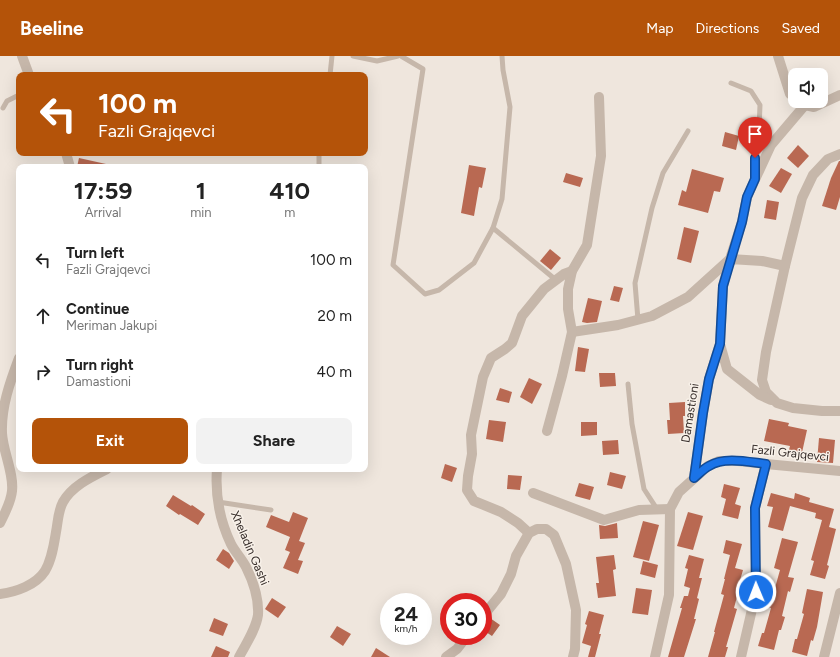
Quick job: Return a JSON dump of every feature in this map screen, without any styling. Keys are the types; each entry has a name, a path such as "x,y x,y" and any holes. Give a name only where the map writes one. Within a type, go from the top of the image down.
{"street":[{"path":"22,56 28,72"},
{"path":"778,56 788,88"},
{"path":"828,101 840,95"},
{"path":"547,431 572,332 568,309 568,289 572,271 587,245 601,156 599,97"},
{"name":"Damastioni","path":"694,478 709,379 720,344 723,286 742,222 747,197 770,145 799,108"},
{"path":"777,403 766,392 762,380 766,352 802,198 812,175 828,159 840,154"},
{"path":"572,332 652,316 688,298 730,259 762,261 785,266"},
{"path":"529,533 518,523 501,512 474,501 468,490 468,476 472,454 471,435 483,377 491,358 505,350 512,343 522,316 544,289 564,274 572,271"},
{"path":"720,344 727,369 760,395 792,408 840,411"},
{"path":"0,523 9,503 12,491 12,477 4,450 2,420 5,402 16,367"},
{"name":"Fazli Grajqevci","path":"670,509 679,492 708,466 719,461 738,461 840,471"},
{"path":"741,657 756,592 755,508 766,464"},
{"path":"0,594 11,592 35,582 45,571 56,536 60,511 64,501 79,485 102,472"},
{"name":"Xheladin Gashi","path":"217,472 216,481 219,510 232,545 246,567 253,585 257,602 258,616 253,631 239,657"},
{"path":"533,493 604,520 639,510 670,509 669,595 655,657"},
{"path":"492,604 500,594 511,574 516,556 529,533 537,529 546,530 554,535 566,564 576,610 575,650 573,657"},
{"path":"824,657 840,593"},
{"path":"446,657 460,645"}],"lane":[{"path":"330,72 332,56"},
{"path":"353,56 377,61 398,56"},
{"path":"401,56 423,69 393,265 425,294 439,290 474,263 493,228 502,198 510,107 502,56"},
{"path":"731,83 751,91 760,105 755,179"},
{"path":"3,108 7,101 16,96"},
{"path":"638,320 635,284 652,208 663,173 688,131"},
{"path":"493,228 556,280"},
{"path":"628,384 632,424 644,489 657,509"},
{"path":"218,502 271,510"}],"building":[{"path":"725,132 739,136 736,150 722,146"},
{"path":"798,145 809,156 798,168 787,158"},
{"path":"79,158 106,164 78,164"},
{"path":"839,161 840,197 836,210 822,206 831,178"},
{"path":"469,165 486,168 482,188 479,187 474,216 461,213"},
{"path":"781,168 792,174 781,193 769,186"},
{"path":"692,169 724,178 720,192 714,191 708,213 678,205 682,190 686,192"},
{"path":"566,173 583,178 580,187 563,182"},
{"path":"767,200 779,202 776,220 764,218"},
{"path":"684,227 699,231 691,263 677,259"},
{"path":"550,249 561,258 551,270 540,261"},
{"path":"614,286 623,288 619,302 610,300"},
{"path":"588,298 602,301 597,322 582,322"},
{"path":"578,347 589,349 585,372 575,371"},
{"path":"599,373 615,373 616,386 600,387"},
{"path":"529,378 542,384 532,404 520,397"},
{"path":"500,388 512,392 509,403 496,400"},
{"path":"685,402 685,416 683,416 684,433 668,434 667,420 670,420 669,403"},
{"path":"769,419 789,423 788,426 807,430 801,457 788,454 790,446 764,441"},
{"path":"489,420 506,422 503,442 486,439"},
{"path":"581,422 597,422 597,435 581,436"},
{"path":"819,438 835,440 833,463 817,462"},
{"path":"618,440 619,454 603,455 602,441"},
{"path":"445,464 457,468 452,482 441,478"},
{"path":"610,472 626,476 622,489 607,485"},
{"path":"508,475 522,476 520,490 507,489"},
{"path":"579,483 594,487 590,500 575,496"},
{"path":"724,484 740,488 735,504 741,506 738,519 722,515 726,499 721,497"},
{"path":"771,493 794,499 795,493 810,498 809,502 834,509 829,527 836,529 825,579 810,575 814,561 811,560 822,520 815,518 816,513 790,506 783,531 768,527 773,507 767,506"},
{"path":"173,495 205,514 198,525 166,506"},
{"path":"293,512 308,518 299,541 305,543 298,560 303,561 298,574 283,568 290,552 285,550 290,537 266,527 271,515 289,522"},
{"path":"688,512 703,516 693,550 677,546"},
{"path":"643,521 659,525 649,561 633,557"},
{"path":"617,523 618,538 600,539 599,525 605,526"},
{"path":"782,538 798,542 788,577 794,578 790,592 788,591 782,616 785,617 781,630 779,630 774,650 758,646 762,633 764,633 771,608 768,607 771,594 773,595 780,570 774,568"},
{"path":"726,540 742,544 735,568 743,570 734,608 737,609 726,647 728,647 725,657 708,657 724,595 721,594 730,555 723,553"},
{"path":"223,549 229,553 234,561 229,569 216,560"},
{"path":"614,555 616,569 613,570 616,596 598,598 596,583 599,583 596,557"},
{"path":"689,555 704,559 699,578 702,578 697,598 699,599 694,619 696,619 684,657 668,657 682,608 680,608 684,596 688,596 690,588 684,586 688,569 685,568"},
{"path":"643,561 658,565 655,578 640,574"},
{"path":"636,588 652,590 648,615 632,613"},
{"path":"807,589 823,592 817,627 813,641 811,640 807,656 792,652 804,614 802,613"},
{"path":"272,598 286,607 278,618 265,609"},
{"path":"589,611 604,615 595,657 588,657 591,646 582,643"},
{"path":"214,618 228,624 223,636 209,631"},
{"path":"492,619 500,625 492,636"},
{"path":"337,626 351,634 343,646 330,637"},
{"path":"216,646 230,652 228,657 211,657"},
{"path":"376,648 390,657 371,657"}],"route":[{"path":"755,158 755,179 747,197 742,222 723,286 720,344 709,379 694,478 708,466 719,461 738,461 766,464 755,508 756,592"}]}
